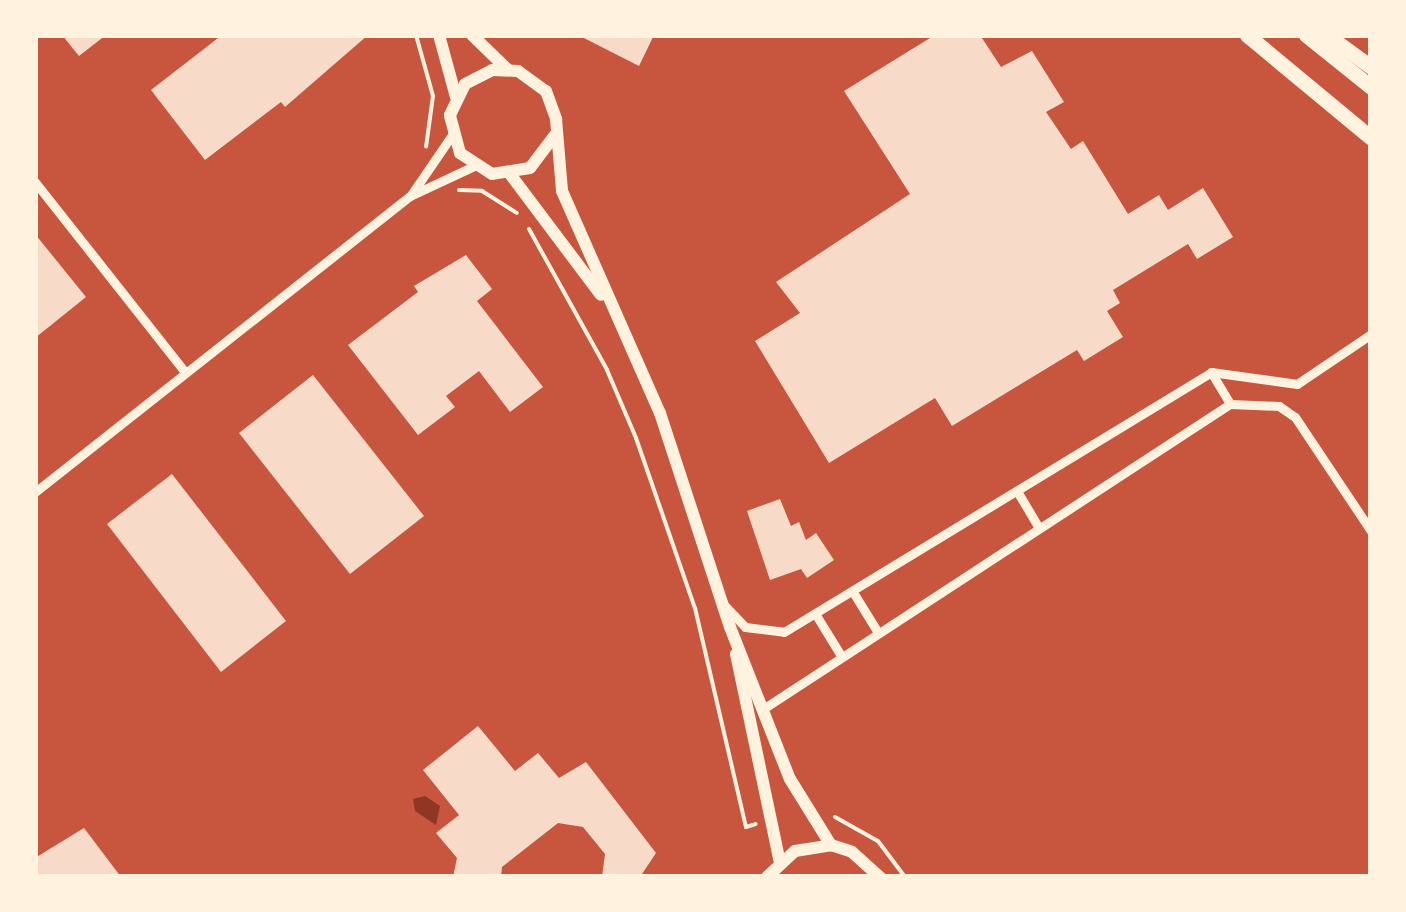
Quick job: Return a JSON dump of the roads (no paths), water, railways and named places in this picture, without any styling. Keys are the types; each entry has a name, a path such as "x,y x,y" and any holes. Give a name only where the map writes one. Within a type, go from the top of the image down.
{"highway":[{"path":"1248,35 1371,138"},
{"path":"1306,35 1371,86"},
{"path":"1326,35 1371,67"}],"main road":[{"path":"439,35 456,97 452,135 474,166 510,174 530,168 554,135"},
{"path":"472,35 507,69 529,76 546,91 562,191 660,413 730,627 766,708 790,779 831,845"},
{"path":"456,97 478,75 507,69"},
{"path":"510,174 617,317"},
{"path":"730,627 780,862"},
{"path":"768,877 795,851 831,845 852,852 880,877"}],"street":[{"path":"410,196 452,135"},
{"path":"35,492 410,196 474,166"},
{"path":"35,182 185,372"},
{"path":"722,603 745,627 769,634 816,614 1211,372 1297,384 1371,334"},
{"path":"1211,372 1230,404"},
{"path":"766,708 840,654 1230,404 1278,406 1294,417 1371,531"},
{"path":"1017,491 1039,528"},
{"path":"853,592 877,632"},
{"path":"816,614 840,654"}]}
